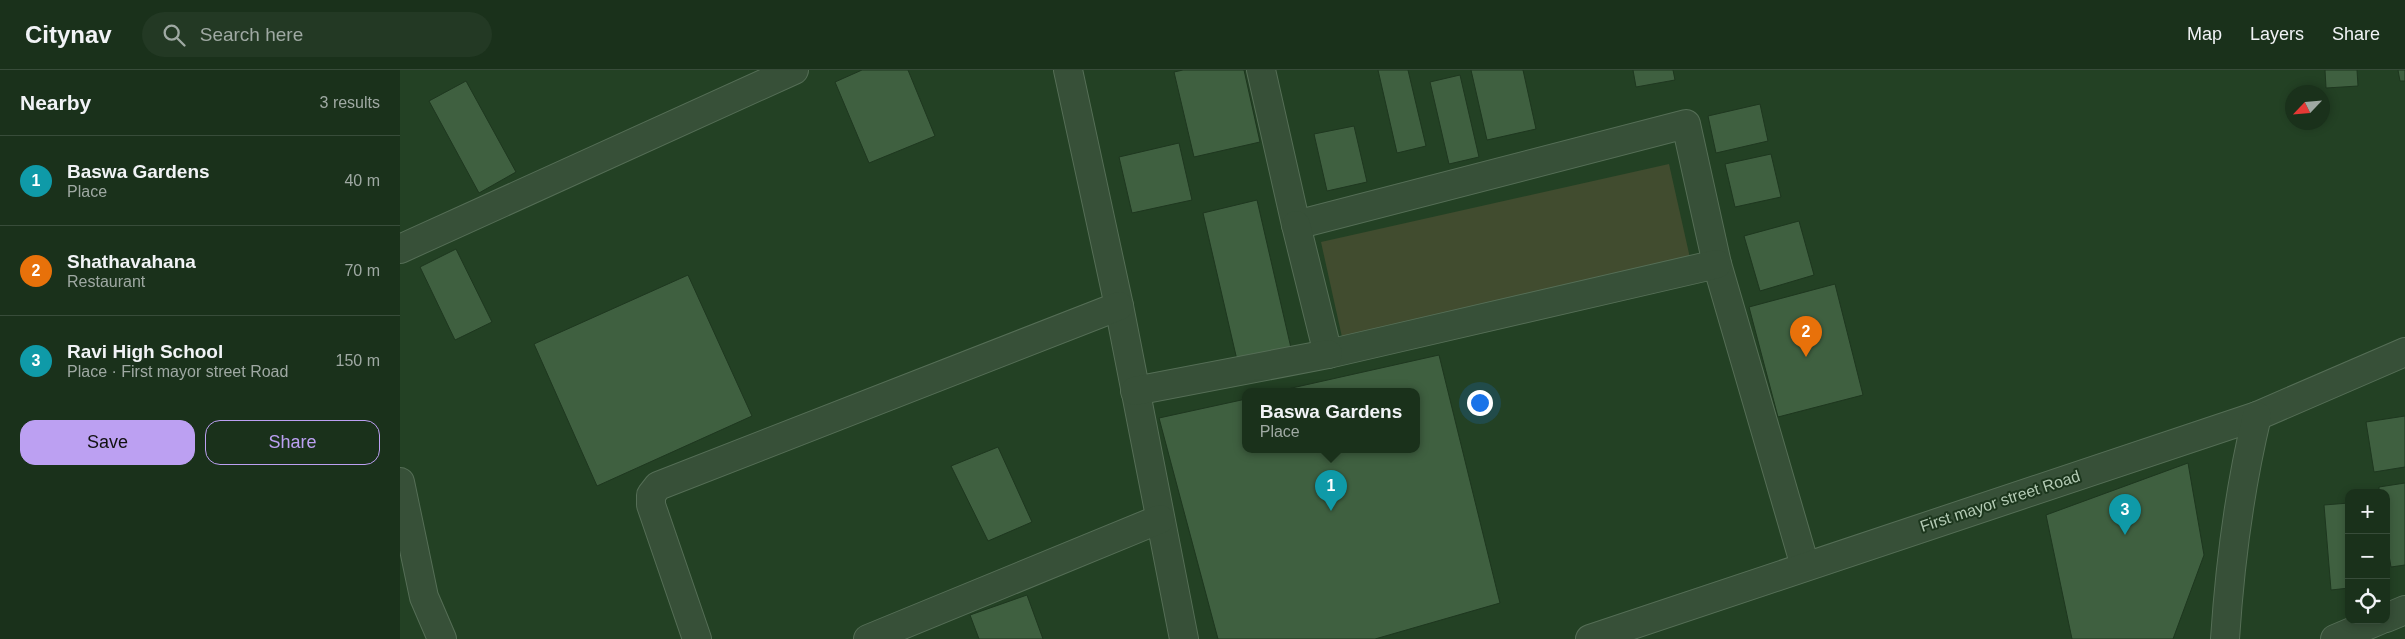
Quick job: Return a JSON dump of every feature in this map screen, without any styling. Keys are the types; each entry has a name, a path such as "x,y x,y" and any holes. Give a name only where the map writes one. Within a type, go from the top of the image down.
{"street":[{"path":"400,250 794,70"},
{"path":"1068,70 1119,306 1184,639"},
{"path":"1261,70 1296,225 1328,354"},
{"path":"1296,225 1686,124 1717,264 1805,566"},
{"path":"1135,391 1328,354 1717,264"},
{"path":"697,639 651,505 652,495 658,486 1119,306"},
{"name":"First mayor street Road","path":"1590,639 2256,416 2405,352"},
{"path":"2225,639 2228,583 2242,479 2256,416"},
{"path":"400,482 424,597 442,639"},
{"path":"868,639 1160,519"},
{"path":"2390,616 2405,610"},
{"path":"2335,639 2371,624"}],"green space":[{"path":"1669,164 1690,258 1342,337 1321,242"}],"building":[{"path":"862,70 908,70 935,136 869,163 835,82"},
{"path":"1183,70 1244,70 1260,142 1194,157 1174,72"},
{"path":"1378,70 1408,70 1426,146 1397,153"},
{"path":"1471,70 1523,70 1536,129 1487,140"},
{"path":"1633,70 1673,70 1675,80 1636,87"},
{"path":"2325,70 2357,70 2358,86 2330,88 2330,85 2326,85"},
{"path":"2398,70 2405,70 2405,81 2400,81"},
{"path":"1460,75 1479,157 1449,164 1430,82"},
{"path":"466,81 516,172 479,193 429,101"},
{"path":"1760,104 1768,141 1716,153 1708,116"},
{"path":"1354,126 1367,182 1327,191 1314,134"},
{"path":"1179,143 1192,200 1132,213 1119,157"},
{"path":"1771,154 1781,197 1735,207 1725,164"},
{"path":"1257,200 1291,348 1237,360 1203,213"},
{"path":"1799,221 1814,275 1760,291 1744,236"},
{"path":"456,249 492,322 455,340 420,267"},
{"path":"688,275 752,416 597,486 534,344"},
{"path":"1835,284 1863,395 1778,417 1749,307"},
{"path":"1439,355 1500,603 1375,639 1218,639 1159,418 1242,400 1242,453 1420,453 1420,388 1292,388"},
{"path":"2405,416 2405,467 2374,472 2366,422"},
{"path":"998,447 1032,522 988,541 951,466"},
{"path":"2188,463 2204,555 2173,639 2072,639 2046,515"},
{"path":"2405,483 2405,565 2391,567 2390,489 2379,489 2379,487"},
{"path":"2345,503 2345,588 2331,590 2324,505"},
{"path":"1027,595 1043,639 979,639 970,615"}],"place":[{"name":"Shathavahana","path":"1806,357"},
{"name":"Baswa Gardens","path":"1331,511"},
{"name":"Ravi High School","path":"2125,535"}]}
